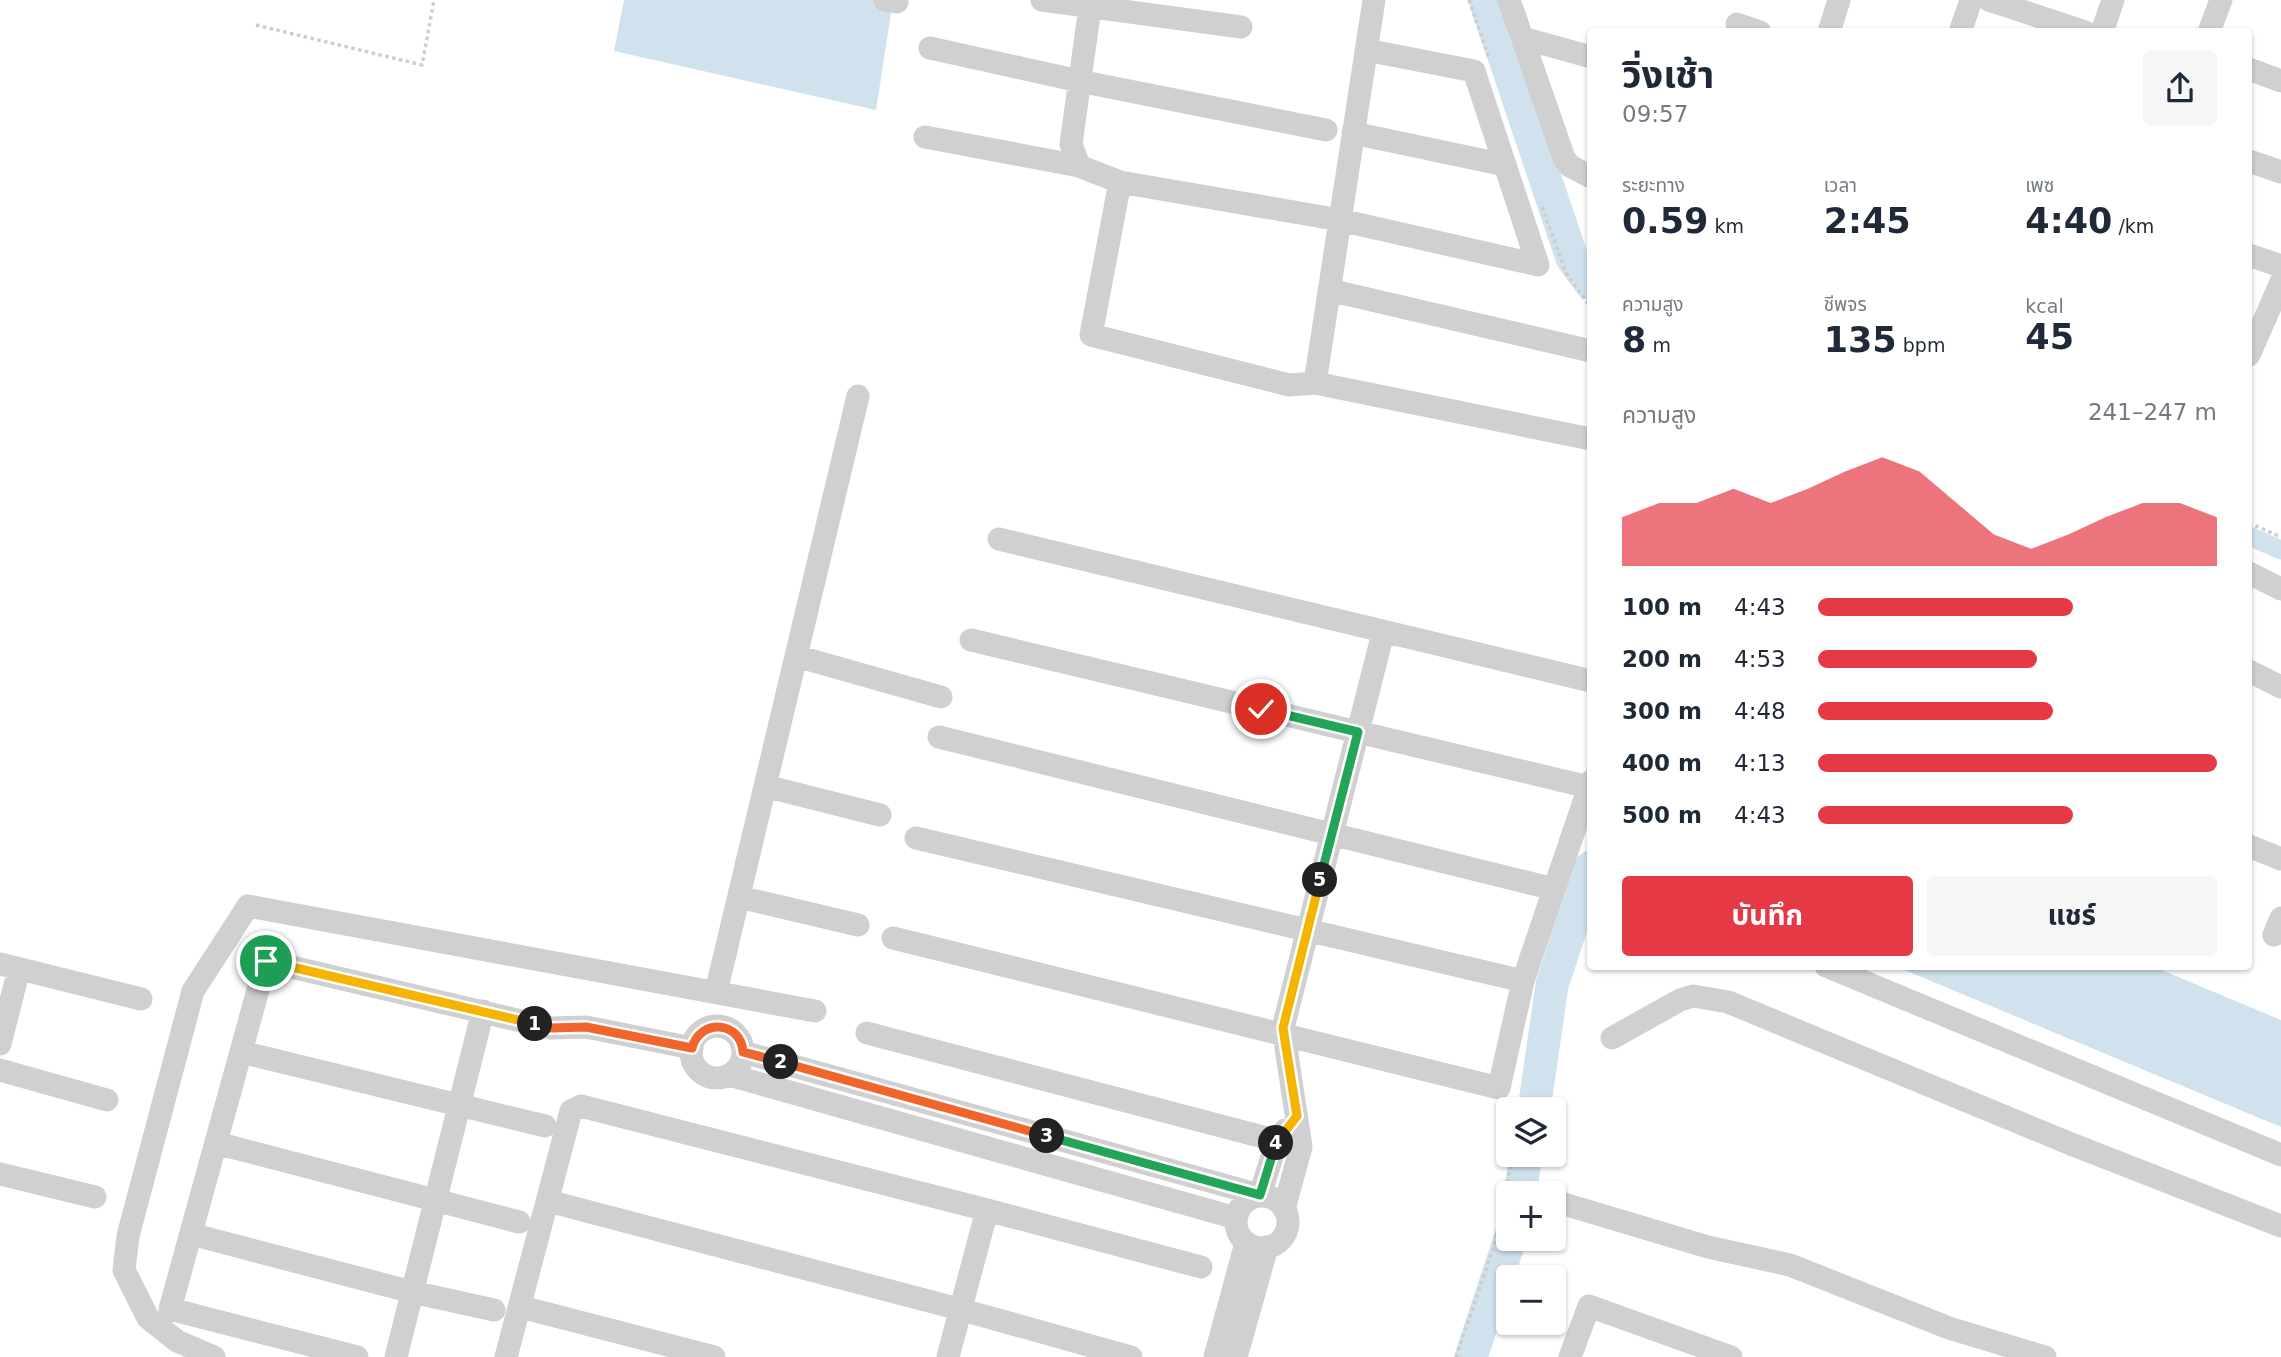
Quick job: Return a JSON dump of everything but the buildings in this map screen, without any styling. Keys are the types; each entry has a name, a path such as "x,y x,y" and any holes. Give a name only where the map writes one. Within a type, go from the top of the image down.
{"street":[{"path":"1042,0 1090,4 1241,27"},
{"path":"1315,383 1374,0"},
{"path":"1509,0 1563,158 1570,166 1587,175"},
{"path":"1830,28 1839,0"},
{"path":"1961,28 1971,0"},
{"path":"1989,0 2073,28"},
{"path":"2103,28 2113,0"},
{"path":"2210,28 2221,0"},
{"path":"1079,166 1070,144 1090,4"},
{"path":"1737,24 1748,28"},
{"path":"1523,38 1587,56"},
{"path":"930,48 1325,130"},
{"path":"925,137 1079,166 1120,181 1340,220 1538,265 1474,71 1366,50"},
{"path":"2252,70 2281,81"},
{"path":"1353,133 1505,165"},
{"path":"2252,162 2281,173"},
{"path":"1120,181 1091,335 1289,385 1315,383 1587,438"},
{"path":"2252,257 2281,266"},
{"path":"2252,345 2281,282"},
{"path":"1329,290 1587,350"},
{"path":"716,992 858,396"},
{"path":"999,540 1587,680"},
{"path":"2252,574 2281,589"},
{"path":"1270,1200 1301,1147 1283,1028 1383,633"},
{"path":"971,640 1587,783"},
{"path":"796,656 941,697"},
{"path":"2252,672 2281,687"},
{"path":"939,737 1554,890"},
{"path":"765,786 880,815"},
{"path":"893,938 1499,1088 1523,981 1587,793"},
{"path":"916,838 1523,981"},
{"path":"2252,847 2281,859"},
{"path":"739,897 858,925"},
{"path":"214,1357 177,1340 148,1318 124,1270 128,1236 192,991 247,906 815,1011"},
{"path":"357,1357 170,1309 266,961 551,1028 586,1027 692,1048"},
{"path":"0,1044 10,967 141,999"},
{"path":"1836,970 2281,1155"},
{"path":"1612,1038 1680,1000 1693,996 1728,1002 2071,1144 2281,1226"},
{"path":"396,1357 483,1011"},
{"path":"729,1074 739,1065 743,1052 735,1033 716,1026 703,1031 694,1041 693,1062 702,1072 715,1077 729,1074 1236,1218"},
{"path":"867,1033 1301,1147"},
{"path":"241,1052 545,1126"},
{"path":"743,1052 1270,1200"},
{"path":"0,1070 107,1100"},
{"path":"506,1357 571,1111 584,1106 1201,1267"},
{"path":"1270,1200 1277,1141 1297,1116"},
{"path":"1004,1152 1013,1126"},
{"path":"216,1143 519,1222"},
{"path":"0,1174 95,1197"},
{"path":"1260,1196 1270,1200 1286,1215 1286,1229 1279,1241 1256,1245 1238,1232 1236,1218 1247,1201 1260,1196"},
{"path":"548,1201 1131,1357"},
{"path":"1566,1205 1708,1247 1790,1265 1949,1328 2045,1357"},
{"path":"948,1357 987,1210"},
{"path":"191,1234 412,1292 494,1310"},
{"path":"1215,1357 1256,1245"},
{"path":"1236,1357 1256,1245"},
{"path":"1570,1357 1589,1306 1731,1357"},
{"path":"521,1307 714,1357"}],"path":[{"path":"256,25 422,65 434,0"},
{"path":"2252,524 2281,537"},
{"path":"1456,1357 1494,1247 1511,1167"}],"water":[{"path":"624,0 893,0 876,110 614,51"},
{"path":"1905,970 2162,970 2281,1020 2281,1127"}],"waterway":[{"path":"1485,0 1572,258 1587,279"},
{"path":"2252,537 2281,550"},
{"path":"1536,1097 1552,985 1587,879"},
{"path":"1522,1181 1524,1167"},
{"path":"1471,1357 1506,1251"}],"route":[{"path":"266,961 551,1028 586,1027 692,1048 694,1041 703,1031 716,1026 723,1027 735,1033 743,1052 1260,1195 1277,1141 1297,1116 1283,1028 1358,732 1261,709"}]}
